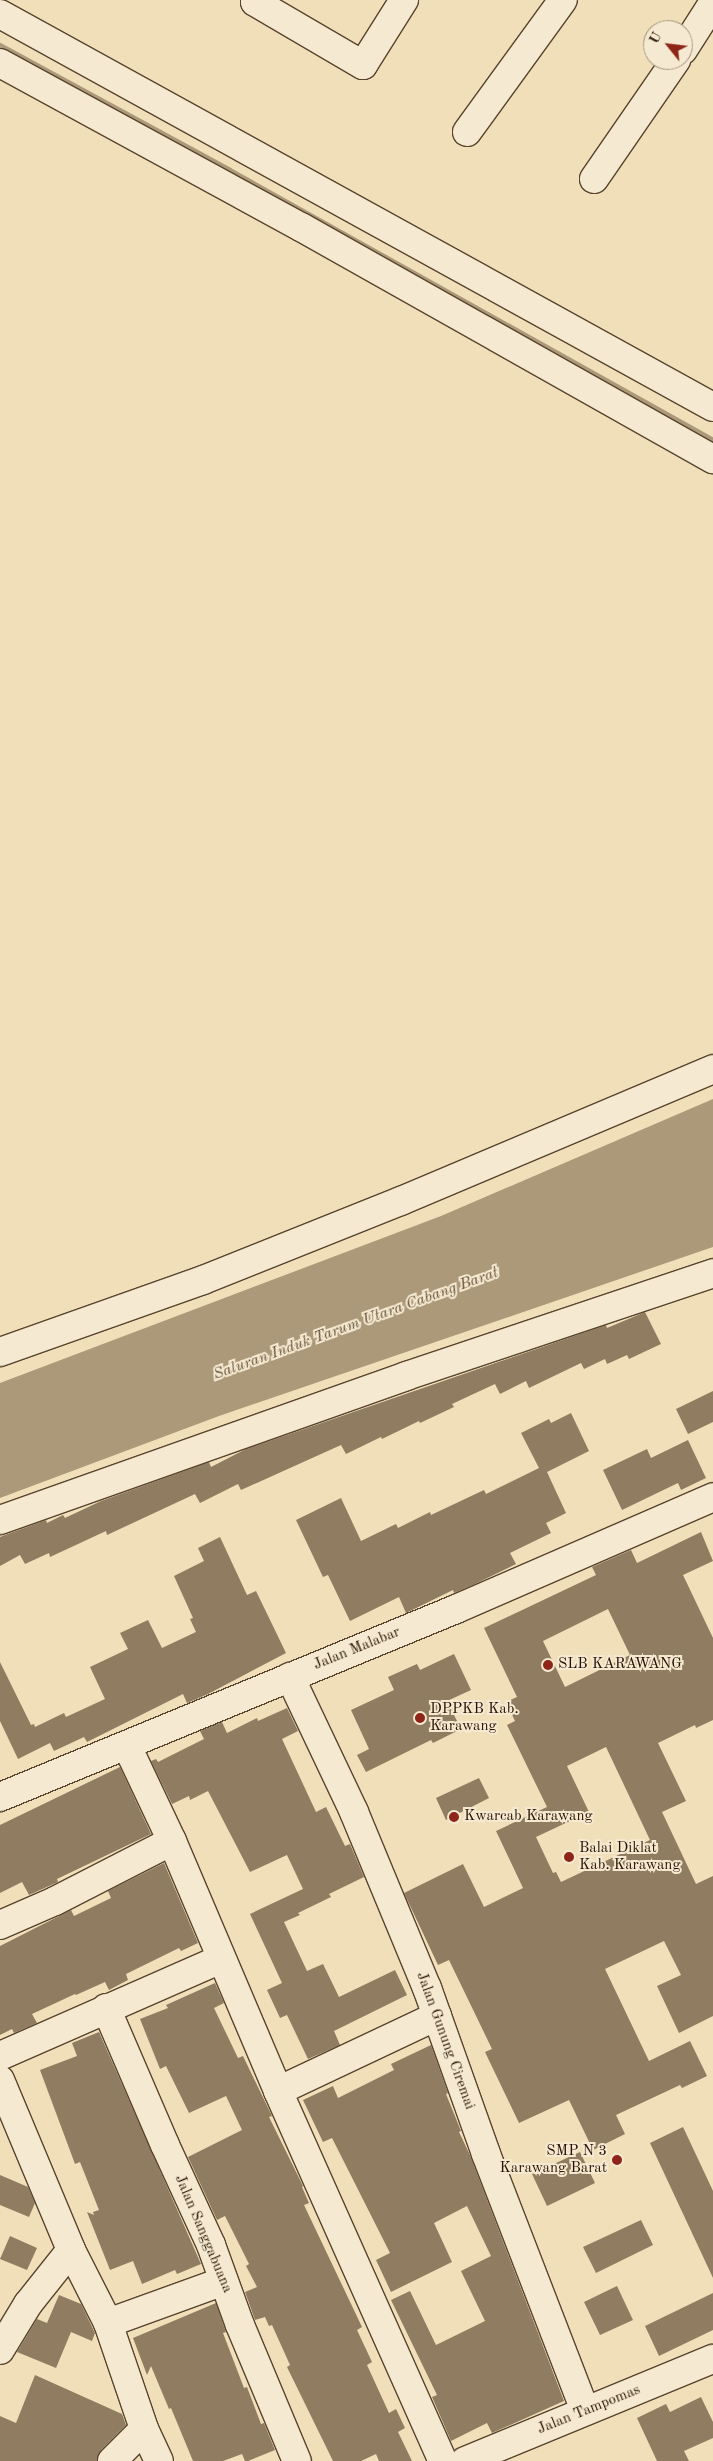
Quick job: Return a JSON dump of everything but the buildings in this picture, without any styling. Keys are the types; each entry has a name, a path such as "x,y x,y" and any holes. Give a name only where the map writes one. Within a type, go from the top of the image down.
{"street":[{"path":"256,0 255,2 363,65 404,0"},
{"path":"468,132 563,0"},
{"path":"693,34 713,3"},
{"path":"0,14 713,407"},
{"path":"0,63 301,227 713,459"},
{"path":"594,179 669,70"},
{"path":"0,1352 203,1280 401,1201 713,1069"},
{"path":"0,1520 406,1376 713,1273"},
{"name":"Jalan Malabar","path":"0,1797 456,1609 713,1496"},
{"name":"Jalan Gunung Ciremai","path":"290,1677 354,1812 436,2016 486,2154 585,2412"},
{"path":"127,1746 172,1841 278,2092 443,2461"},
{"path":"0,1925 55,1901 172,1841"},
{"path":"0,2056 106,2008 221,1960"},
{"name":"Jalan Sanggabuana","path":"106,2008 165,2145 211,2245 240,2324 297,2461"},
{"path":"278,2092 436,2016"},
{"path":"0,2080 71,2250 108,2323 144,2429 159,2461"},
{"path":"0,2350 28,2304 71,2250"},
{"path":"108,2323 224,2281"},
{"name":"Jalan Tampomas","path":"465,2461 713,2359"},
{"path":"112,2461 144,2429"}],"water":[{"name":"Saluran Induk Tarum Utara Cabang Barat","path":"713,1099 713,1247 219,1416 0,1498 0,1383 441,1216"}],"waterway":[{"path":"0,47 228,171 713,442"}],"place":[{"name":"SLB KARAWANG","path":"548,1665"},
{"name":"DPPKB Kab. Karawang","path":"420,1718"},
{"name":"Kwarcab Karawang","path":"454,1817"},
{"name":"Balai Diklat Kab. Karawang","path":"569,1857"},
{"name":"SMP N 3 Karawang Barat","path":"617,2160"}]}
